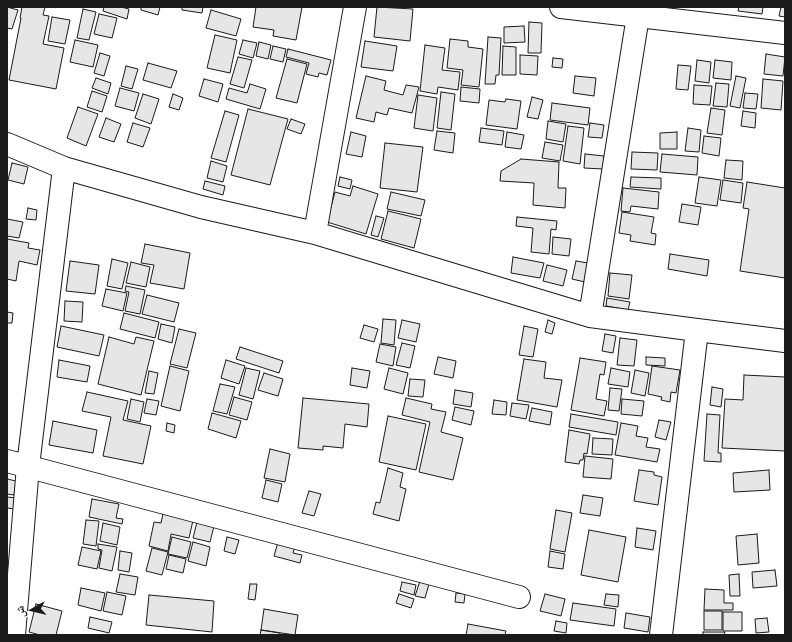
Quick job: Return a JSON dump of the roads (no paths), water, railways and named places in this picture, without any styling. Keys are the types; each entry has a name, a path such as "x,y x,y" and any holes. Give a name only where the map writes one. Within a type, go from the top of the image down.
{"street":[{"path":"315,233 355,7"},
{"path":"560,7 785,33"},
{"path":"590,316 638,16"},
{"path":"7,144 64,168 202,206 315,233 590,316 785,341"},
{"path":"14,635 28,466 64,168"},
{"path":"661,635 697,330"},
{"path":"7,461 519,597"}]}
